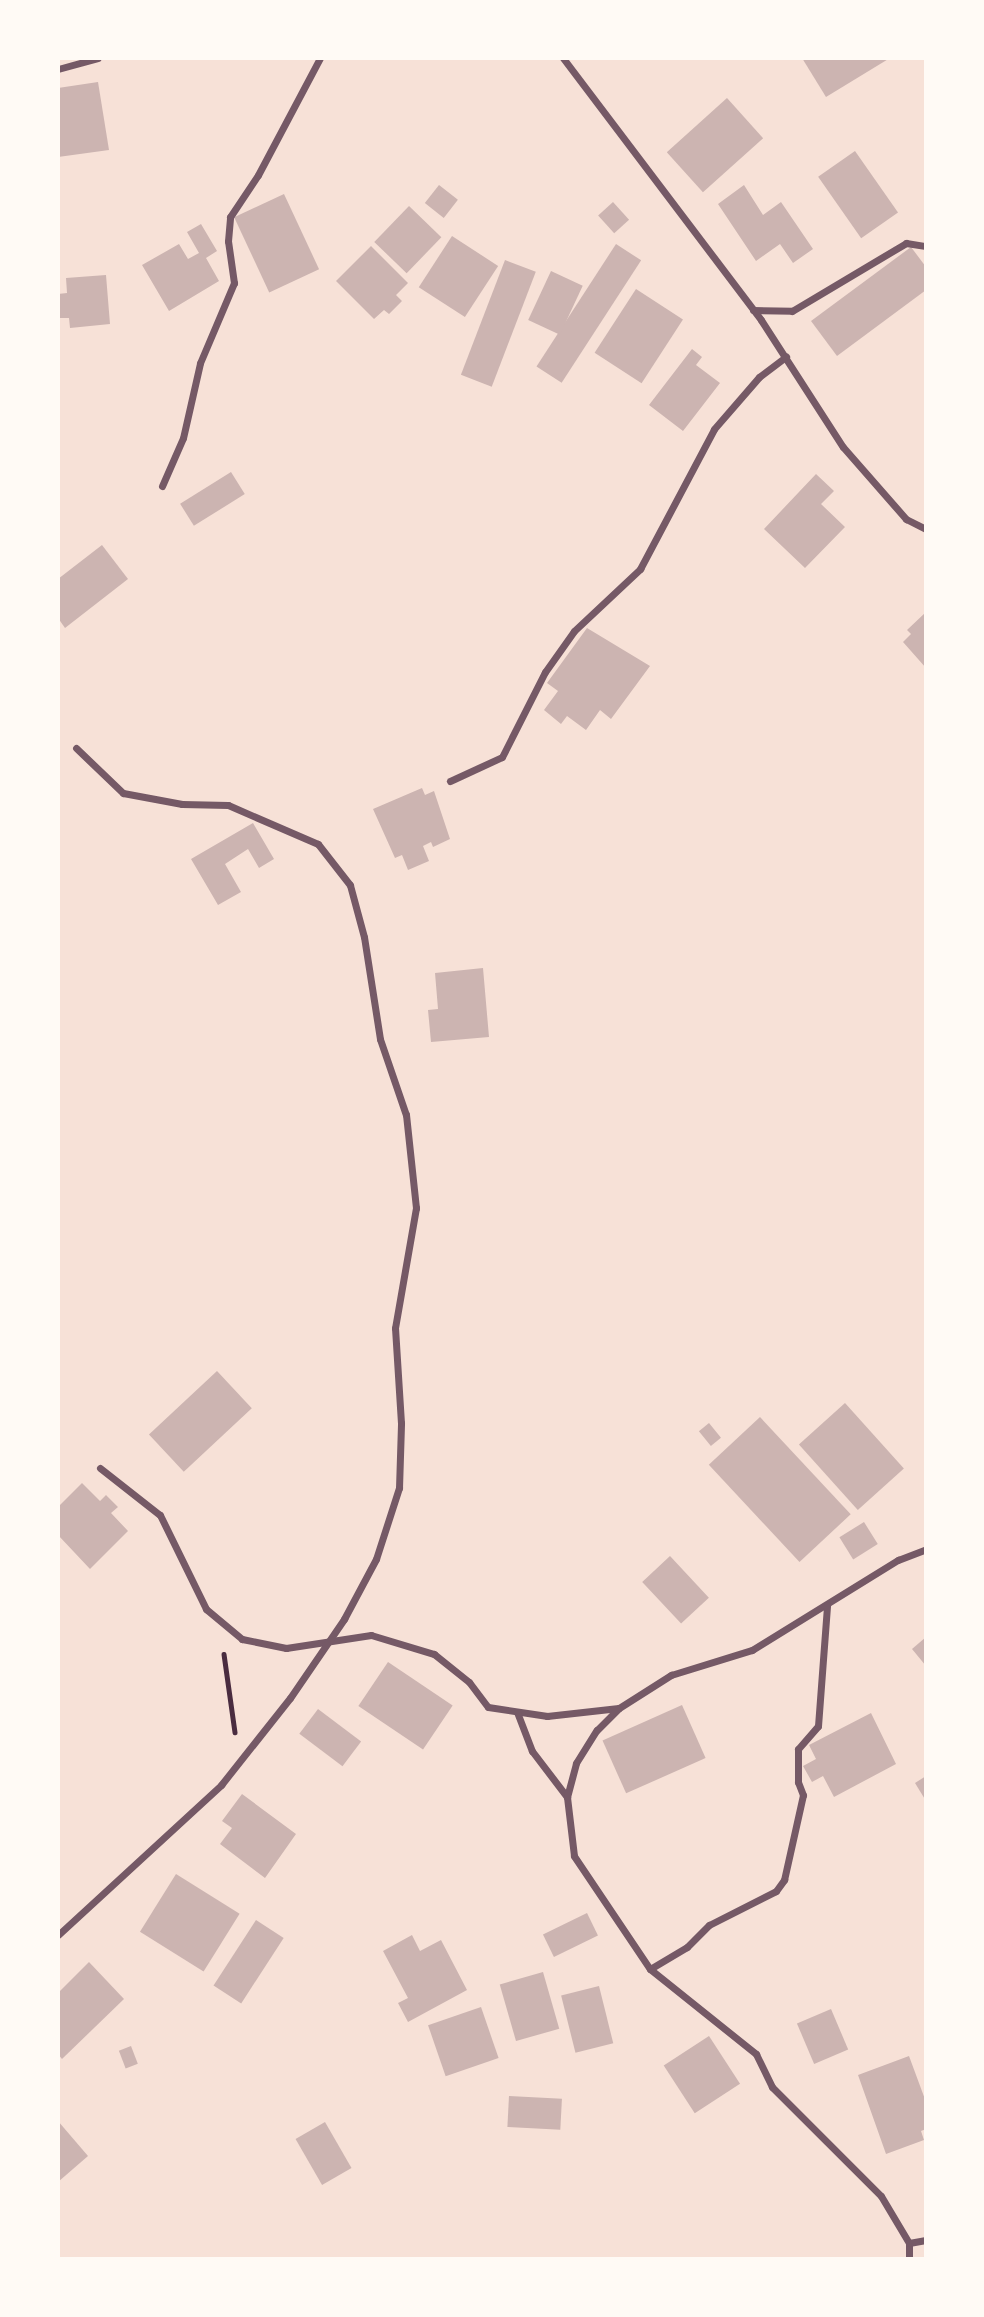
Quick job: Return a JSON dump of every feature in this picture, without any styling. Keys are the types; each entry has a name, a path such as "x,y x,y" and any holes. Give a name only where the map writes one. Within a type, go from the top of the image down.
{"street":[{"path":"58,69 98,58"},
{"path":"162,486 183,438 200,362 234,283 228,241 230,217 258,175 320,58"},
{"path":"563,58 753,310 844,447 905,519 926,529"},
{"path":"753,310 792,311 906,243 926,246"},
{"path":"450,782 502,757 545,672 574,631 640,569 714,429 759,377 786,357"},
{"path":"58,1935 220,1785 328,1642 376,1559 399,1488 401,1423 395,1328 416,1208 406,1115 380,1039 364,937 350,885 318,844 228,805 182,804 123,793 76,748"},
{"path":"100,1468 160,1515 206,1609 242,1639 286,1648 370,1635 434,1654 469,1682 488,1707 547,1716 619,1708"},
{"path":"909,2259 909,2243 881,2196 852,2163 806,2125 772,2087 756,2054 650,1969 574,1856 567,1797 576,1763 597,1730 619,1708 671,1675 752,1650 898,1560 926,1549"},
{"path":"650,1969 687,1947 709,1925 776,1891 784,1880 803,1795 798,1782 798,1749 818,1726 827,1605"},
{"path":"517,1712 531,1751 567,1797"},
{"path":"909,2243 926,2240"}],"path":[{"path":"216,1617 239,1761"}],"building":[{"path":"802,58 890,58 826,97"},
{"path":"98,82 109,150 58,157 58,88"},
{"path":"727,98 763,138 703,192 667,152"},
{"path":"855,151 898,212 861,238 818,177"},
{"path":"439,185 458,200 444,218 425,203"},
{"path":"744,185 763,215 781,202 813,249 793,263 780,244 756,261 718,204"},
{"path":"284,194 319,269 269,292 234,217"},
{"path":"613,202 629,220 614,233 598,215"},
{"path":"409,206 441,237 407,273 374,242"},
{"path":"201,224 217,251 206,258 219,281 169,311 142,265 179,244 188,259 199,253 187,232"},
{"path":"452,236 498,266 465,317 419,287"},
{"path":"616,244 641,260 562,383 536,366"},
{"path":"371,246 408,283 396,295 402,301 389,314 384,310 374,319 336,281"},
{"path":"911,247 926,267 926,290 837,356 811,321"},
{"path":"505,260 536,272 492,387 461,375"},
{"path":"551,271 583,286 560,335 528,320"},
{"path":"106,275 110,324 70,328 69,318 58,318 58,294 67,293 66,278"},
{"path":"636,289 683,319 642,383 595,353"},
{"path":"692,349 702,357 696,365 720,383 683,431 649,405"},
{"path":"231,472 245,494 194,526 180,504"},
{"path":"816,474 834,491 821,504 845,527 805,568 764,529"},
{"path":"102,545 128,579 65,628 58,618 58,579"},
{"path":"926,612 926,668 903,642 911,634 907,630"},
{"path":"587,628 650,666 611,719 600,710 586,730 567,716 561,724 544,710 558,691 547,683"},
{"path":"422,788 425,795 434,791 450,839 433,847 431,842 423,846 429,861 408,870 402,855 395,858 373,809"},
{"path":"253,823 274,859 259,868 248,849 225,864 241,892 218,905 191,859"},
{"path":"483,968 489,1037 431,1042 428,1010 438,1009 435,973"},
{"path":"217,1371 252,1408 184,1472 149,1434"},
{"path":"845,1403 904,1468 858,1510 799,1444"},
{"path":"760,1417 851,1514 800,1562 709,1465"},
{"path":"709,1423 721,1438 711,1446 699,1431"},
{"path":"82,1483 100,1501 106,1495 118,1507 111,1513 128,1531 90,1569 58,1535 58,1507"},
{"path":"864,1522 878,1544 853,1559 839,1537"},
{"path":"670,1556 709,1598 681,1624 642,1582"},
{"path":"926,1637 926,1666 912,1649"},
{"path":"388,1662 453,1706 423,1750 358,1706"},
{"path":"682,1705 706,1758 626,1793 603,1740"},
{"path":"318,1709 361,1741 342,1766 299,1734"},
{"path":"871,1713 896,1764 834,1797 823,1776 812,1782 803,1766 816,1759 809,1745"},
{"path":"926,1776 926,1801 915,1783"},
{"path":"242,1794 296,1834 265,1878 220,1844 232,1828 222,1821"},
{"path":"176,1874 240,1914 204,1971 140,1932"},
{"path":"587,1913 598,1935 554,1957 543,1934"},
{"path":"256,1920 284,1938 241,2003 214,1985"},
{"path":"412,1935 420,1951 441,1940 467,1990 408,2022 398,2003 408,1998 383,1951"},
{"path":"89,1962 124,1999 62,2059 58,2054 58,1993"},
{"path":"543,1972 559,2029 516,2041 500,1984"},
{"path":"599,1986 613,2043 575,2053 561,1995"},
{"path":"481,2007 499,2058 446,2076 428,2025"},
{"path":"831,2009 848,2050 814,2064 797,2023"},
{"path":"709,2036 740,2084 695,2113 664,2065"},
{"path":"131,2046 138,2064 126,2068 119,2051"},
{"path":"909,2056 926,2102 926,2129 921,2131 924,2140 886,2154 858,2075"},
{"path":"509,2096 562,2099 560,2130 507,2127"},
{"path":"58,2121 88,2156 58,2182"},
{"path":"325,2122 352,2168 322,2185 296,2139"}]}
